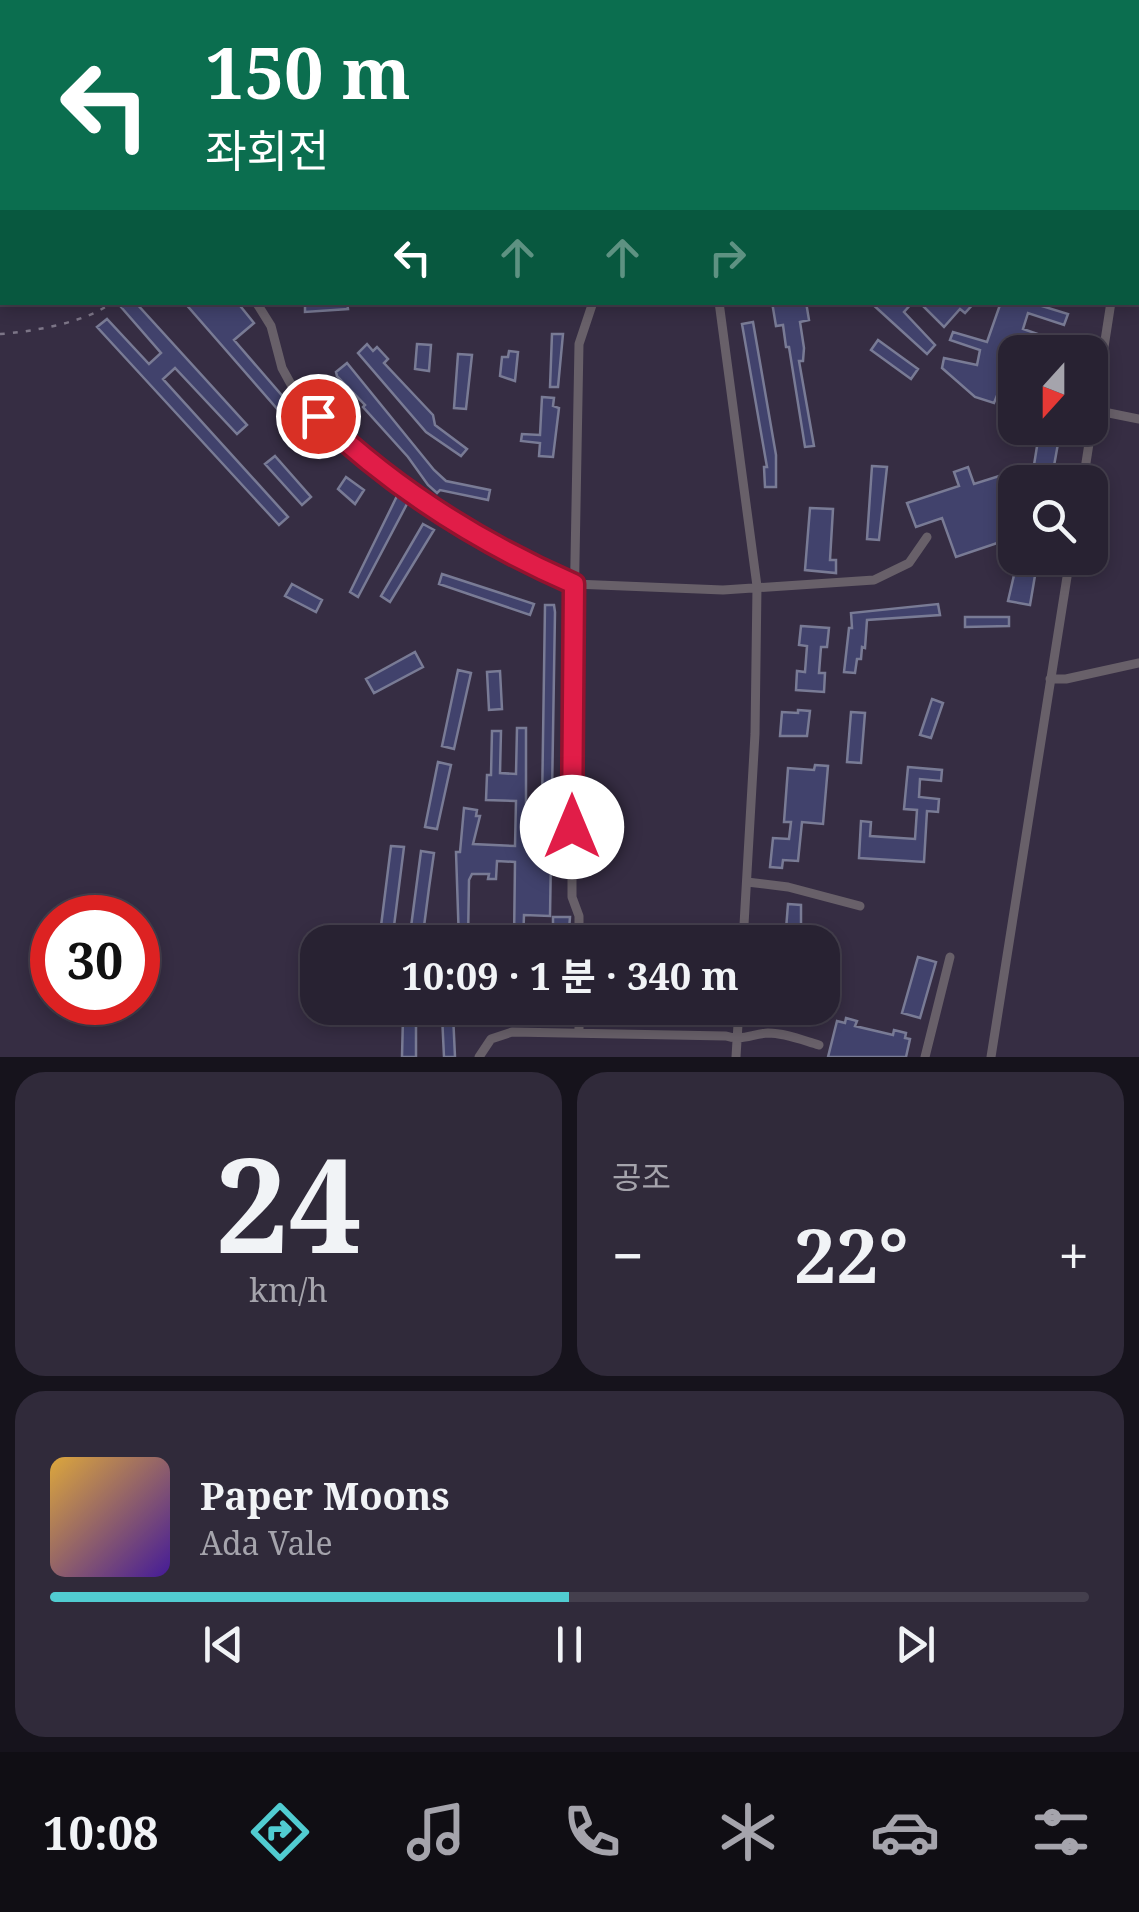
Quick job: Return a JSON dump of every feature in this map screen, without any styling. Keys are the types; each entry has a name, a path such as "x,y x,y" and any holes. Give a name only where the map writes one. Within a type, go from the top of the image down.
{"street":[{"path":"258,305 270,326 282,368 293,388 352,449 396,485 520,560 574,584 723,590 874,580 909,563 926,537"},
{"path":"579,925 572,898 579,344 593,305"},
{"path":"718,305 757,586 755,734 744,925"},
{"path":"1106,335 1111,305"},
{"path":"1108,413 1139,419"},
{"path":"991,1057 1067,575"},
{"path":"1050,679 1066,680 1139,664"},
{"path":"747,882 788,887 860,906"},
{"path":"925,1057 950,957"},
{"path":"579,1025 579,1033"},
{"path":"736,1057 737,1025"},
{"path":"479,1057 485,1045 500,1034 726,1036 736,1040 766,1033 818,1045"}],"path":[{"path":"0,334 21,333 102,312 109,305"}],"building":[{"path":"138,305 247,425 237,434 175,368 163,379 288,517 279,525 97,327 107,319 149,364 161,353 121,307"},
{"path":"187,305 239,305 254,323 234,340 329,450 320,458"},
{"path":"305,305 347,305 348,309 305,312"},
{"path":"772,305 806,305 809,320 800,322 804,348 803,361 799,361 814,446 805,447 789,347 783,325 776,326"},
{"path":"873,305 910,305 904,312 935,345 927,354"},
{"path":"922,305 972,305 965,313 960,309 944,327"},
{"path":"1000,305 1039,305 1068,314 1064,325 1028,313 1023,329 1040,335 998,335 998,393 994,403 975,397 942,368 944,358 977,365 980,350 950,340 953,332 987,342"},
{"path":"753,322 776,455 776,487 765,487 767,467 742,324"},
{"path":"552,334 563,334 558,387 550,387"},
{"path":"878,340 918,369 911,379 871,350"},
{"path":"367,344 373,351 377,347 388,359 384,363 433,415 435,425 467,449 461,456 426,432 358,353"},
{"path":"417,344 431,345 429,371 415,369"},
{"path":"509,351 518,352 515,381 500,376 502,357 508,357"},
{"path":"458,354 472,355 466,409 454,408"},
{"path":"347,363 434,470 446,481 490,490 488,500 440,490 437,493 428,485 337,376 336,372"},
{"path":"542,397 554,398 553,406 559,408 553,457 539,456 540,443 521,441 522,434 540,435"},
{"path":"1037,445 1058,445 1054,465 1034,465"},
{"path":"275,456 311,497 302,505 265,464"},
{"path":"872,466 887,467 879,540 867,539"},
{"path":"968,467 974,484 998,476 998,543 956,557 942,518 916,527 907,503 959,486 954,472"},
{"path":"346,477 364,490 355,504 338,489"},
{"path":"397,496 408,502 358,597 350,592"},
{"path":"810,508 833,509 830,560 836,560 836,573 805,570"},
{"path":"423,524 434,530 390,602 381,596"},
{"path":"442,574 534,604 530,615 439,584"},
{"path":"1014,575 1035,575 1030,605 1008,601"},
{"path":"292,584 322,600 316,612 285,596"},
{"path":"938,604 940,615 867,620 865,648 862,647 861,659 857,659 855,673 844,672 851,613"},
{"path":"545,605 554,605 550,916 524,915 524,925 514,925 515,862 497,861 496,879 488,879 489,874 472,874 468,925 458,925 456,852 460,852 464,808 477,810 476,816 480,816 473,844 515,846 516,801 486,800 492,731 501,731 500,773 516,774 517,728 526,728 526,805 542,806"},
{"path":"965,617 1009,617 1009,626 965,627"},
{"path":"801,626 829,628 827,647 821,647 819,673 825,673 824,692 796,690 797,671 805,672 807,646 799,645"},
{"path":"415,652 423,667 374,693 366,679"},
{"path":"458,670 471,673 454,749 442,746"},
{"path":"500,671 502,709 489,710 487,672"},
{"path":"932,699 943,703 931,738 920,735"},
{"path":"810,711 807,736 780,736 782,712"},
{"path":"851,712 865,713 861,763 847,762"},
{"path":"438,762 451,765 437,829 425,827"},
{"path":"815,765 828,766 823,824 802,822 798,861 783,860 782,868 770,867 773,838 789,839 791,822 784,822 788,768 814,770"},
{"path":"908,767 942,770 941,781 920,779 919,797 939,799 938,812 927,811 924,862 859,858 861,821 871,822 870,836 915,839 917,810 904,809"},
{"path":"391,846 404,847 394,925 381,925"},
{"path":"421,851 434,853 424,925 411,925"},
{"path":"788,904 801,905 801,925 786,925"},
{"path":"553,917 570,917 569,925 553,925"},
{"path":"918,957 936,962 920,1018 902,1013"},
{"path":"846,1018 857,1021 855,1026 893,1035 894,1030 906,1033 905,1038 910,1039 906,1057 828,1057 836,1025 845,1023"},
{"path":"403,1025 416,1025 416,1057 402,1057"},
{"path":"442,1025 454,1025 455,1057 444,1057"}],"route":[{"path":"318,416 396,485 520,560 574,584 572,827"}]}
